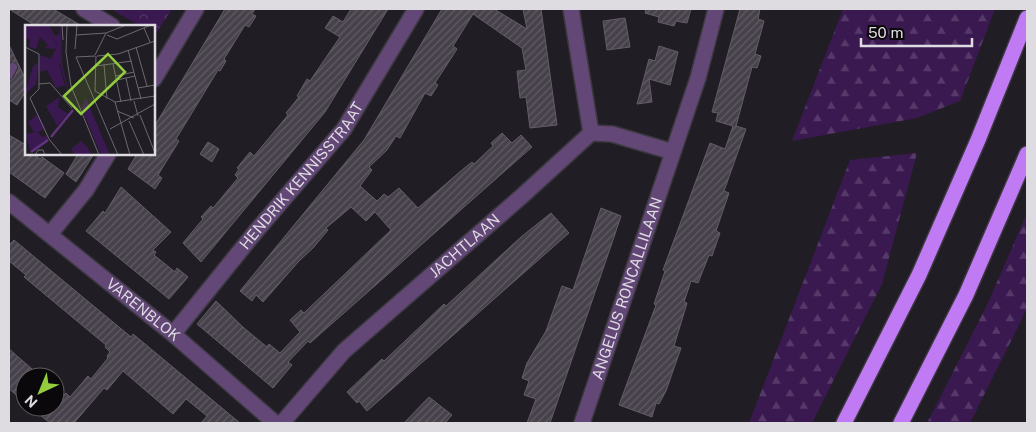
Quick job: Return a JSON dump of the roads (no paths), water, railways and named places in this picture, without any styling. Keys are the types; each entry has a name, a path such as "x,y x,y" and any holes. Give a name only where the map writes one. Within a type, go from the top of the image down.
{"highway":[{"path":"844,423 919,275 978,140 1027,18"},
{"path":"901,423 966,295 1027,154"}],"street":[{"path":"84,9 110,25"},
{"path":"155,75 160,56 196,9"},
{"name":"HENDRIK KENNISSTRAAT","path":"173,334 257,230 344,129 416,9"},
{"path":"571,9 590,132 612,134 673,152"},
{"name":"ANGELUS RONCALLILAAN","path":"582,423 698,78 716,9"},
{"name":"JACHTLAAN","path":"282,423 344,351 522,196 590,132"},
{"path":"50,234 86,190 107,155"},
{"name":"VARENBLOK","path":"9,202 173,334 275,423"}],"lane":[{"path":"9,75 13,67"}]}
